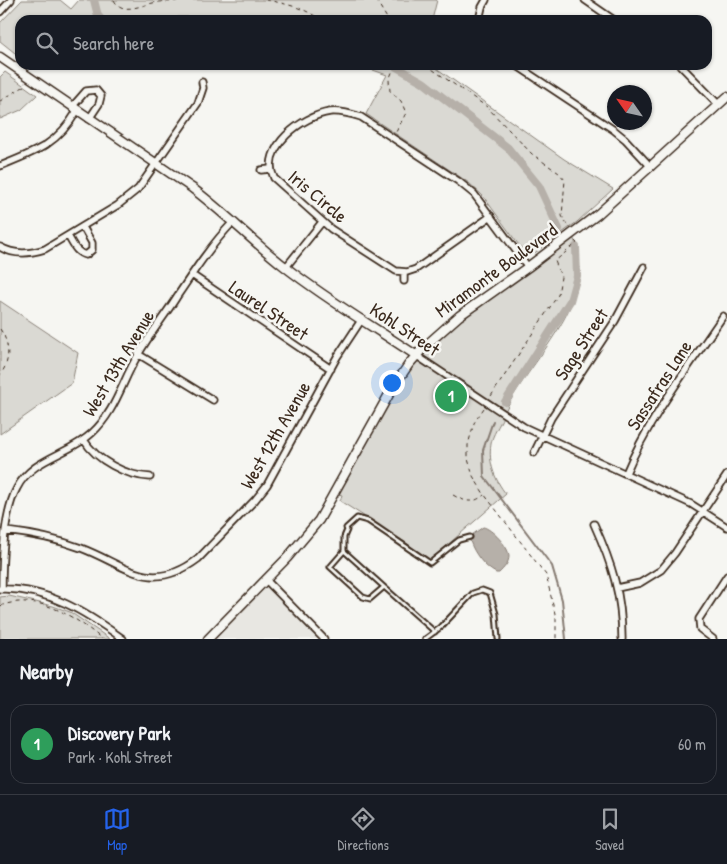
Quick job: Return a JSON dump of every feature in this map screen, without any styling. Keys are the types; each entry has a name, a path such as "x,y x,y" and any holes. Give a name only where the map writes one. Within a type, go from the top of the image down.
{"street":[{"path":"0,12 11,0"},
{"path":"480,15 486,0"},
{"path":"585,0 607,15"},
{"name":"Kohl Street","path":"0,57 15,68"},
{"name":"Kohl Street","path":"18,70 212,203 286,267 486,404 514,422 542,436 691,504 727,527"},
{"path":"524,70 614,130 651,167"},
{"path":"685,70 719,104"},
{"path":"0,247 14,252 35,252 45,249 127,199 138,189 198,103 203,88 202,82"},
{"path":"0,166 49,144 65,129 86,91 96,90 100,96 99,104 89,119"},
{"name":"Miramonte Boulevard","path":"208,639 303,541 320,520 400,377 434,338 459,316 528,268 598,214 727,97"},
{"name":"Iris Circle","path":"404,272 390,268 322,222 274,178 271,169 273,156 296,126 314,116 333,112 350,114 372,123 458,181 474,194 528,268"},
{"path":"261,170 271,169"},
{"path":"404,281 404,272 416,269 491,216"},
{"name":"West 13th Avenue","path":"1,589 2,560 10,504 14,492 24,476 44,461 84,440 110,413 138,354 215,241 233,222"},
{"path":"286,267 322,222"},
{"path":"68,236 77,251 86,255 92,250 92,243 83,227"},
{"name":"Sage Street","path":"534,453 551,418 615,321 644,267"},
{"name":"Laurel Street","path":"192,276 331,369"},
{"name":"Sassafras Lane","path":"626,473 635,451 650,425 723,316"},
{"name":"West 12th Avenue","path":"6,531 65,542 127,571 138,574 159,576 179,571 198,559 267,485 331,369 362,320"},
{"path":"138,354 213,400"},
{"path":"84,440 91,452 105,461 137,476 150,477"},
{"path":"617,588 640,582 661,570 675,553 727,475"},
{"path":"594,524 612,565 617,588 622,639"},
{"path":"713,639 702,632 698,624 700,616 727,576"},
{"path":"266,580 324,639"},
{"path":"1,589 32,593 60,601 87,614 124,639"}],"lane":[{"path":"384,587 370,599 363,597 330,567 344,551 346,528 356,518 377,526 430,563 460,540 470,537"},
{"path":"344,551 435,632"},
{"path":"426,639 473,593 485,590 490,593 496,614 498,639"}],"path":[{"path":"114,0 117,5 124,8 179,0"},
{"path":"266,0 279,2 315,15"},
{"path":"376,0 385,15"},
{"path":"393,70 389,80 390,91 401,101 406,113 394,138"},
{"path":"433,70 487,107 532,154 560,173 565,180 562,216 577,243 555,260 561,277 558,295 474,423 468,445 468,460 484,494 546,575 556,618 556,639"},
{"path":"0,101 23,87 28,77"},
{"path":"0,329 6,338 8,360 0,375"},
{"path":"453,495 468,502 476,500 484,494"},
{"path":"0,606 8,603 36,602 55,608 81,622 102,639"}],"shaded area":[{"path":"22,0 60,0 71,9 79,0 437,0 433,15 15,15 15,53 0,41 0,23"},
{"path":"373,70 439,70 564,159 613,189 577,222 536,252 524,252 483,196 469,183 366,114 387,75"},
{"path":"5,72 37,95 21,110 0,119 0,77"},
{"path":"572,235 579,259 578,283 570,306 558,329 514,395 492,441 490,451 492,464 496,477 506,494 429,561 408,544 340,501 342,495 336,493 374,421 424,347"},
{"path":"0,301 78,353 72,383 0,434"},
{"path":"483,527 495,534 508,552 509,559 499,573 496,573 484,563 477,555 470,541 472,535"},
{"path":"266,580 324,639 208,639"},
{"path":"9,596 70,612 110,639 0,639 0,597"}],"waterway":[{"path":"94,0 98,15"},
{"path":"402,70 423,82 508,148 539,186 559,229"},
{"path":"505,402 570,301 577,276 576,247"},
{"path":"493,421 483,450 484,476 552,566 562,600 566,639"}],"place":[{"name":"Discovery Park","path":"451,396"}]}
